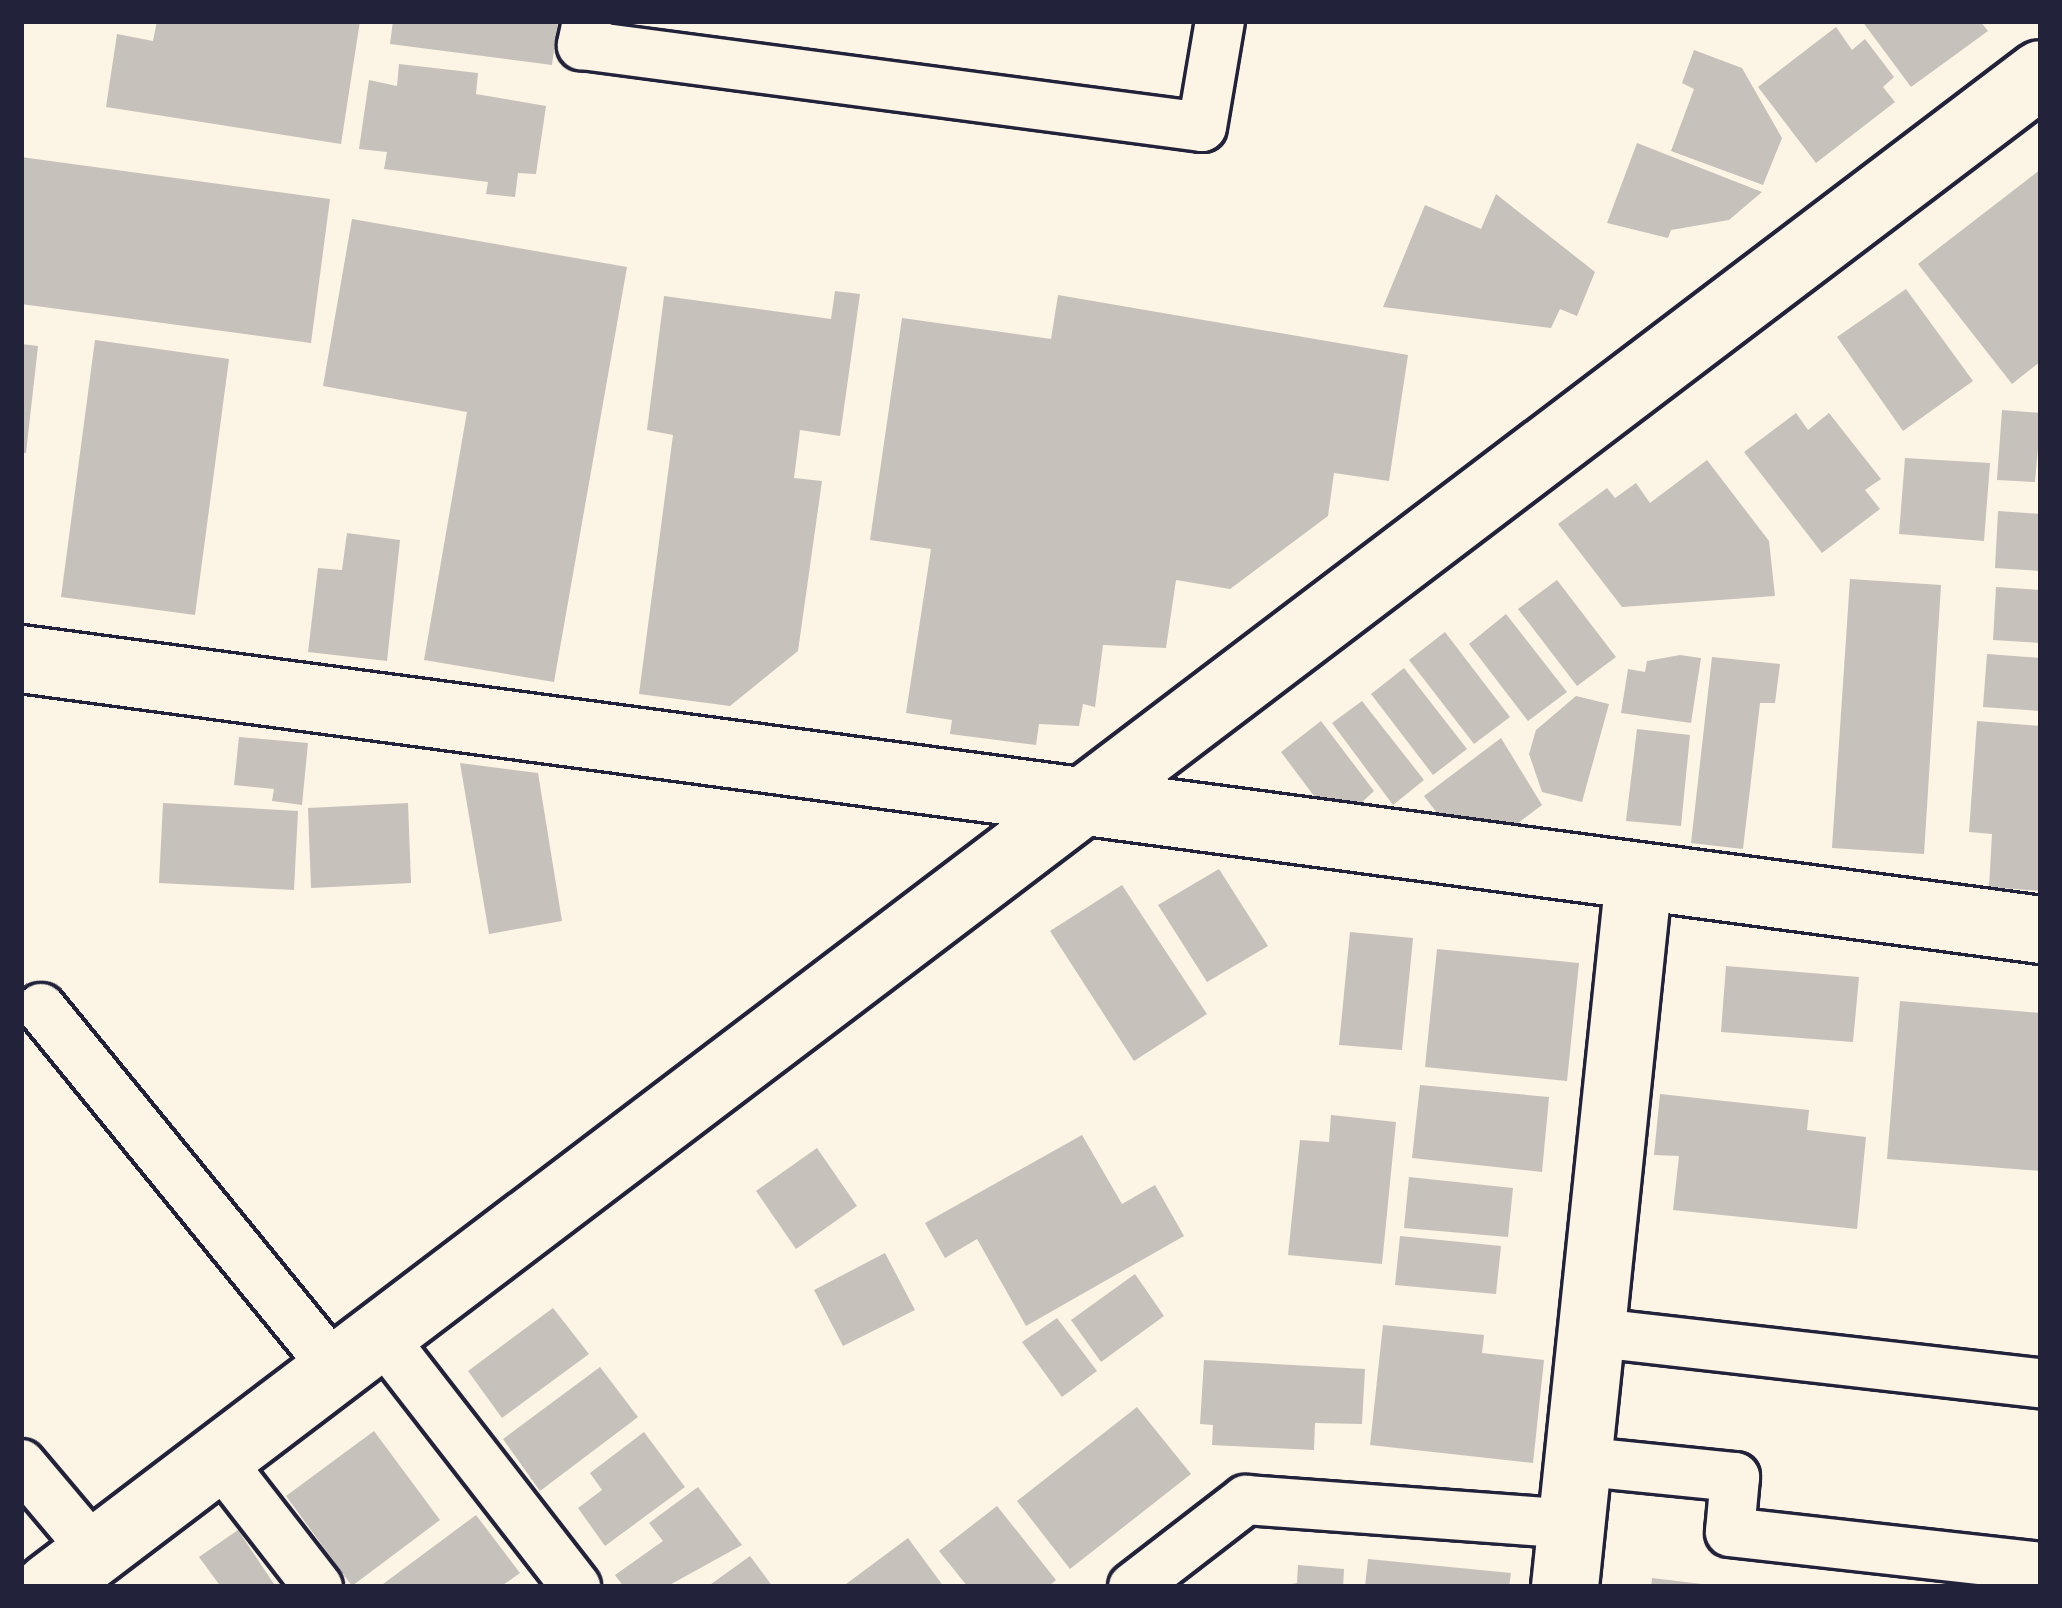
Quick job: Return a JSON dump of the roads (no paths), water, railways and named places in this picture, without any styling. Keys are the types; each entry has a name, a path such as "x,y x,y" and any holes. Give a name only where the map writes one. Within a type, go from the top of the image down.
{"street":[{"path":"72,1569 2041,74"},
{"path":"21,659 2041,930"},
{"path":"1571,1524 1639,877"}],"lane":[{"path":"587,21 582,45 1202,127 1220,21"},
{"path":"41,1008 576,1587"},
{"path":"1590,1332 2041,1384"},
{"path":"218,1458 318,1587"},
{"path":"21,1464 72,1569"},
{"path":"1133,1587 1246,1499 1571,1524 1736,1477 1730,1532 2041,1568"}]}
